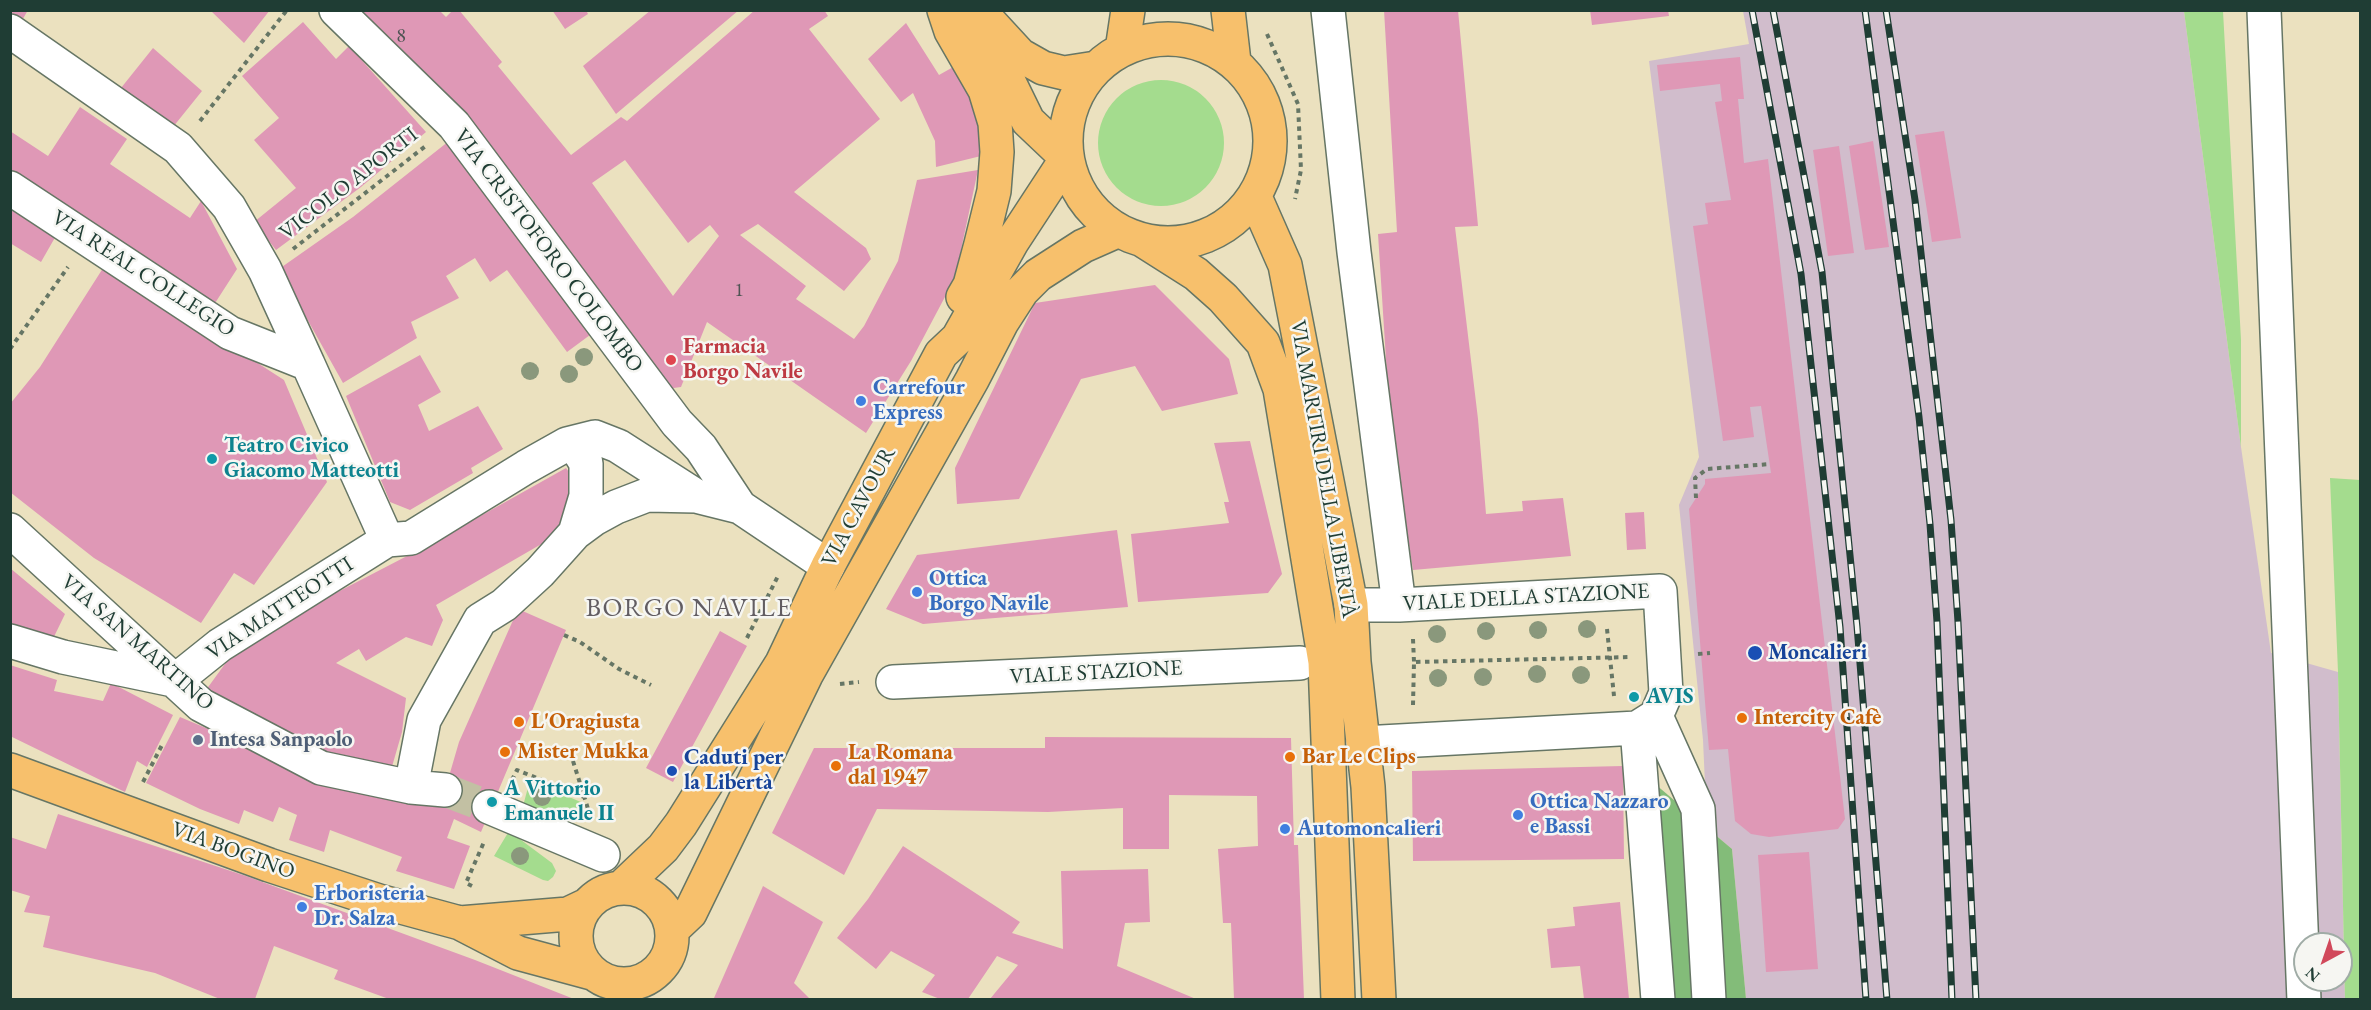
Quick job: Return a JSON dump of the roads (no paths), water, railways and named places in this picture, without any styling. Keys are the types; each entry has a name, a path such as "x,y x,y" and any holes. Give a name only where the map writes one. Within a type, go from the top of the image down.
{"main road":[{"path":"941,354 947,326 969,285 978,254 994,191 997,152 995,123 985,90 951,31 944,10"},
{"path":"957,10 1008,80 1028,121 1067,158"},
{"path":"979,10 1020,55 1044,68 1065,73 1096,68"},
{"path":"1122,50 1128,10"},
{"path":"1228,10 1234,62"},
{"path":"1131,236 1172,244 1200,239 1222,229 1241,215 1255,197 1268,170 1271,140 1267,111 1254,84 1234,62 1208,47 1180,39 1150,40 1122,50 1096,68 1083,83 1074,100 1068,119 1067,158 1076,186 1093,211 1131,236 1196,274 1223,298 1263,343 1280,389 1325,662 1338,999"},
{"name":"VIA CAVOUR","path":"623,886 663,848 681,824 782,663 828,566 941,354 958,338 1012,242 1067,158"},
{"name":"VIA MARTIRI DELLA LIBERTÀ","path":"1255,197 1285,265 1351,605 1354,662 1368,787 1379,999"},
{"name":"VIA CAVOUR","path":"672,930 690,913 806,675 972,380 1002,321 1022,291 1038,275 1083,246 1131,236"},
{"name":"VIA BOGINO","path":"10,770 268,865 379,901 460,922 518,953 594,986"},
{"path":"623,886 651,896 669,916 672,930 672,944 668,958 649,989 634,984 619,985 604,981 594,986 577,948 578,918 587,905 611,889 623,886"},
{"name":"VIA BOGINO","path":"460,922 568,914 587,905"}],"street":[{"name":"VIA CRISTOFORO COLOMBO","path":"336,10 454,125 677,423 701,448 740,507"},
{"path":"1328,10 1354,252 1399,605"},
{"path":"2264,10 2304,999"},
{"path":"10,31 178,148 229,207 265,270 387,540 411,538 567,444 595,437 618,446 696,496"},
{"name":"VIA REAL COLLEGIO","path":"10,188 230,333 308,364"},
{"path":"567,444 578,450 587,469 586,496 575,533"},
{"path":"411,787 423,720 480,620 504,606 540,572 575,533 616,507 647,495 696,496 740,507 828,566"},
{"name":"VIA SAN MARTINO","path":"10,530 201,705 321,768 411,787 445,790"},
{"name":"VIA MATTEOTTI","path":"175,681 220,645 387,540"},
{"name":"VIALE DELLA STAZIONE","path":"1351,605 1399,605 1660,591 1666,693 1646,722 1658,999"},
{"path":"10,641 63,657 175,681"},
{"name":"VIALE STAZIONE","path":"893,682 1300,663"},
{"path":"1363,743 1646,722 1698,809 1708,999"},
{"path":"489,807 603,855"}],"tunnel":[{"path":"445,790 489,807"}],"railway":[{"path":"1752,10 1801,274 1840,627 1866,1000"},
{"path":"1773,10 1822,272 1857,626 1887,1000"},
{"path":"1865,10 1919,417 1930,524 1937,622 1952,1000"},
{"path":"1886,10 1915,200 1951,520 1976,1000"}],"place":[{"name":"Farmacia Borgo Navile","path":"671,360"},
{"name":"Carrefour Express","path":"861,401"},
{"name":"Teatro Civico Giacomo Matteotti","path":"212,459"},
{"name":"Ottica Borgo Navile","path":"917,592"},
{"name":"Moncalieri","path":"1755,653"},
{"name":"AVIS","path":"1634,697"},
{"name":"Intercity Cafè","path":"1742,718"},
{"name":"L'Oragiusta","path":"519,722"},
{"name":"Intesa Sanpaolo","path":"198,740"},
{"name":"Mister Mukka","path":"505,752"},
{"name":"Bar Le Clips","path":"1290,757"},
{"name":"La Romana dal 1947","path":"836,766"},
{"name":"Caduti per la Libertà","path":"672,771"},
{"name":"A Vittorio Emanuele II","path":"492,802"},
{"name":"Ottica Nazzaro e Bassi","path":"1518,815"},
{"name":"Automoncalieri","path":"1285,829"},
{"name":"Erboristeria Dr. Salza","path":"302,907"}],"district":[{"name":"BORGO NAVILE","path":"689,609"}]}
